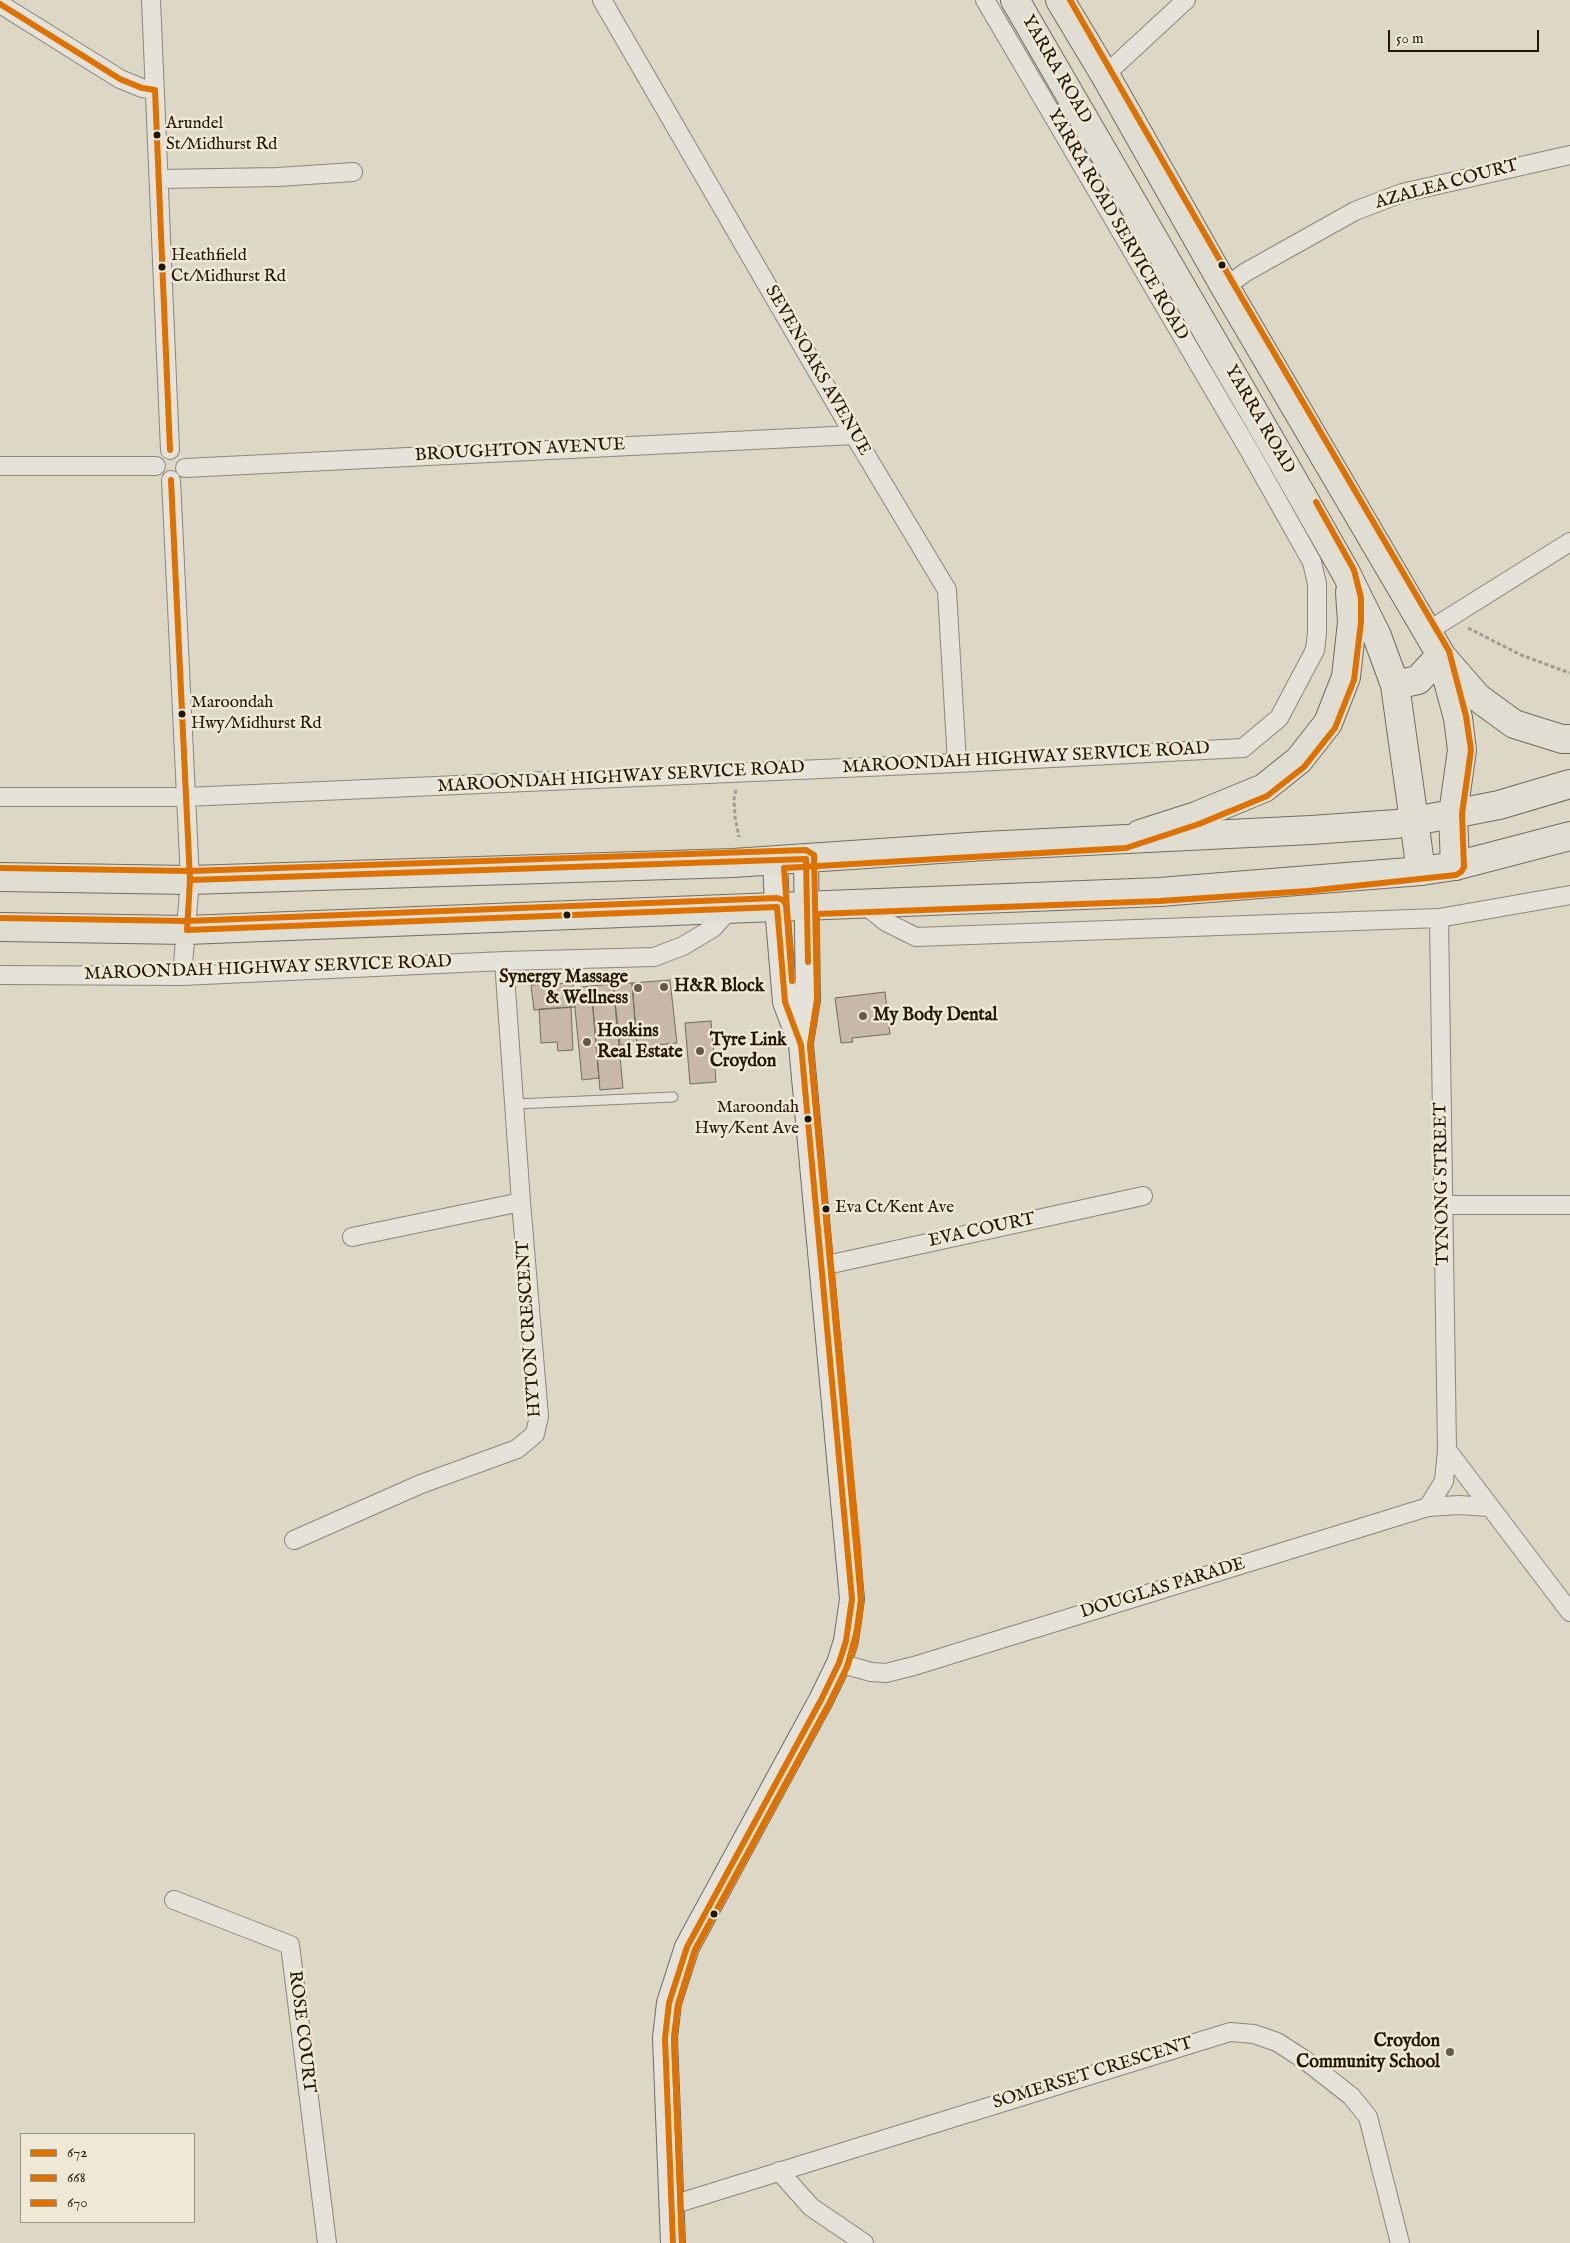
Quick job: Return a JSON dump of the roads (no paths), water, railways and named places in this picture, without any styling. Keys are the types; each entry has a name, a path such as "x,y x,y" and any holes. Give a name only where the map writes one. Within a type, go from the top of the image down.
{"main road":[{"name":"YARRA ROAD","path":"1015,0 1259,444 1346,572 1377,636 1395,685 1421,871"},
{"path":"1060,0 1105,75 1225,287 1303,417 1437,624 1441,655 1458,718 1462,750 1453,814 1454,866"},
{"path":"1259,444 1303,417"},
{"path":"1124,839 1196,816 1264,788 1298,760 1328,723 1346,676 1352,622 1352,599 1346,572"},
{"path":"1395,685 1418,680 1441,655"},
{"path":"1441,655 1477,697 1514,724 1562,739 1570,739"},
{"path":"0,877 190,880 806,859 984,846 1311,830 1396,824 1453,814 1499,805 1570,784"},
{"path":"0,926 187,930 1160,892 1421,871 1454,866 1570,836"},
{"path":"673,2243 665,2038 669,2003 676,1976 687,1947 821,1700 839,1663 846,1641 852,1599 801,1045 808,1000 806,859"},
{"path":"775,860 785,1002 801,1045"}],"street":[{"path":"151,0 170,450"},
{"name":"SEVENOAKS AVENUE","path":"602,0 854,435 947,590 957,763"},
{"name":"YARRA ROAD SERVICE ROAD","path":"985,0 1259,444 1312,562 1317,584 1315,650 1279,718 1243,748"},
{"path":"1105,75 1186,0"},
{"path":"0,4 120,79 142,88 155,90"},
{"name":"AZALEA COURT","path":"1225,287 1246,272 1355,211 1402,193 1570,155"},
{"path":"159,180 278,177 353,172"},
{"name":"BROUGHTON AVENUE","path":"185,468 854,435"},
{"path":"165,450 170,450 182,455 185,468 180,476 171,480 162,477 156,466 158,456 165,450"},
{"path":"0,466 156,466"},
{"path":"171,480 190,880 182,976"},
{"path":"1437,624 1570,542"},
{"name":"MAROONDAH HIGHWAY SERVICE ROAD","path":"0,797 186,797 957,763 1243,748"},
{"path":"862,903 886,922 916,937 1439,918 1568,895"},
{"name":"MAROONDAH HIGHWAY SERVICE ROAD","path":"0,975 182,976 504,961 654,957 683,946 713,928 730,909"},
{"name":"TYNONG STREET","path":"1428,1507 1444,1481 1447,1450 1439,918"},
{"name":"HYTON CRESCENT","path":"294,1540 421,1484 518,1449 535,1434 540,1416 521,1202 516,1104 504,961"},
{"name":"EVA COURT","path":"822,1266 1143,1196"},
{"path":"352,1237 521,1202"},
{"path":"1444,1205 1570,1205"},
{"path":"1447,1450 1570,1612"},
{"name":"DOUGLAS PARADE","path":"839,1663 871,1672 886,1673 914,1666 1428,1507 1459,1505 1489,1507"},
{"name":"ROSE COURT","path":"174,1900 290,1945 327,2243"},
{"name":"SOMERSET CRESCENT","path":"672,2205 1230,2032 1254,2034 1277,2042 1305,2060 1351,2096 1368,2117 1400,2243"},
{"path":"779,2171 811,2207 864,2243"}],"lane":[{"path":"516,1104 673,1097"}],"place":[{"name":"Arundel St/Midhurst Rd","path":"157,135"},
{"name":"Heathfield Ct/Midhurst Rd","path":"162,267"},
{"name":"Maroondah Hwy/Midhurst Rd","path":"182,714"},
{"name":"H&R Block","path":"664,987"},
{"name":"Synergy Massage & Wellness","path":"638,988"},
{"name":"My Body Dental","path":"863,1016"},
{"name":"Hoskins Real Estate","path":"587,1042"},
{"name":"Tyre Link Croydon","path":"700,1051"},
{"name":"Maroondah Hwy/Kent Ave","path":"808,1119"},
{"name":"Eva Ct/Kent Ave","path":"826,1209"},
{"name":"Croydon Community School","path":"1450,2052"}]}
